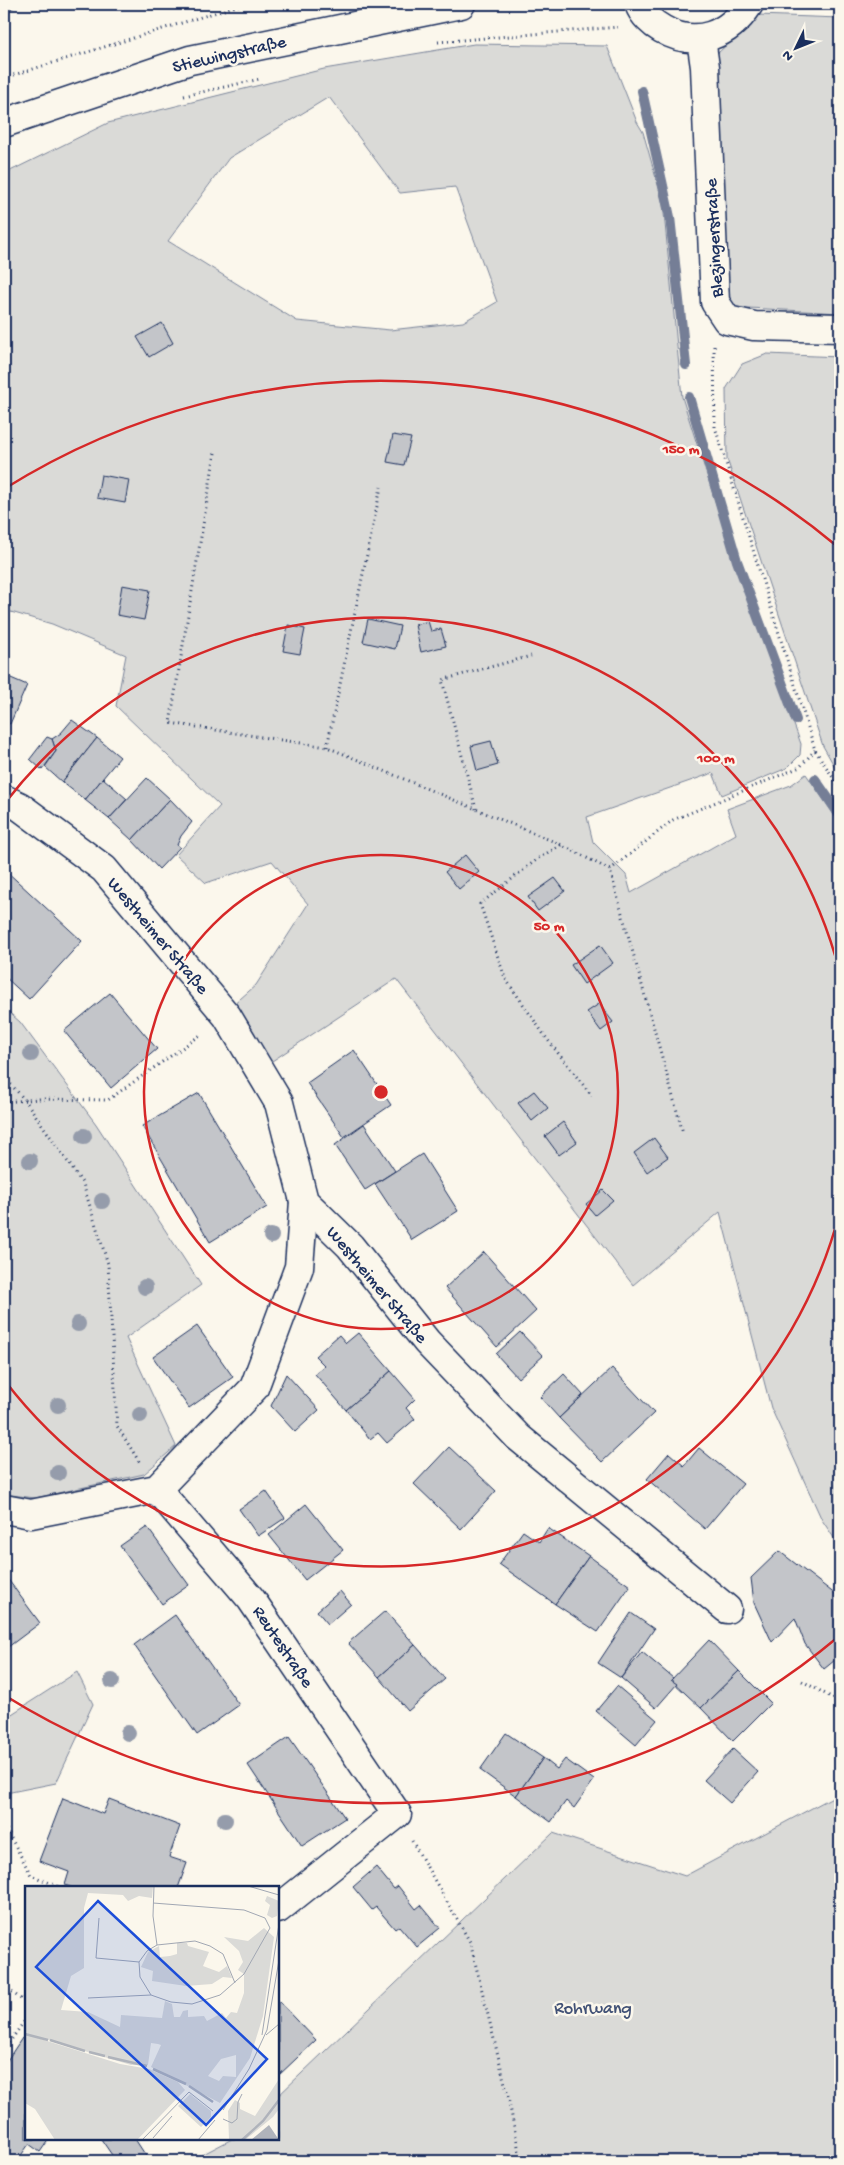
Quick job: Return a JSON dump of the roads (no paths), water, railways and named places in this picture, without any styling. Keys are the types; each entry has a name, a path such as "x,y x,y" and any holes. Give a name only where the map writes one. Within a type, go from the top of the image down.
{"street":[{"name":"Stiewingstraße","path":"4,123 190,60 461,4"},
{"path":"647,14 671,34 701,39 727,29 740,17 749,4"},
{"name":"Blezingerstraße","path":"701,39 705,67 715,302 727,320 754,326 840,328"},
{"name":"Westheimer Straße","path":"4,799 19,806 104,869 226,1016 279,1103 304,1201 350,1246 427,1342 518,1437 727,1609"},
{"path":"4,1509 31,1514 157,1489 254,1388 298,1267 304,1201"},
{"name":"Reutestraße","path":"157,1489 251,1598 397,1814 279,1908"}],"waterway":[{"path":"642,91 670,217 686,365"},
{"path":"689,397 737,561 796,720"},
{"path":"815,779 840,815"}],"park label":[{"name":"Rohrwang","path":"593,2007"}]}
